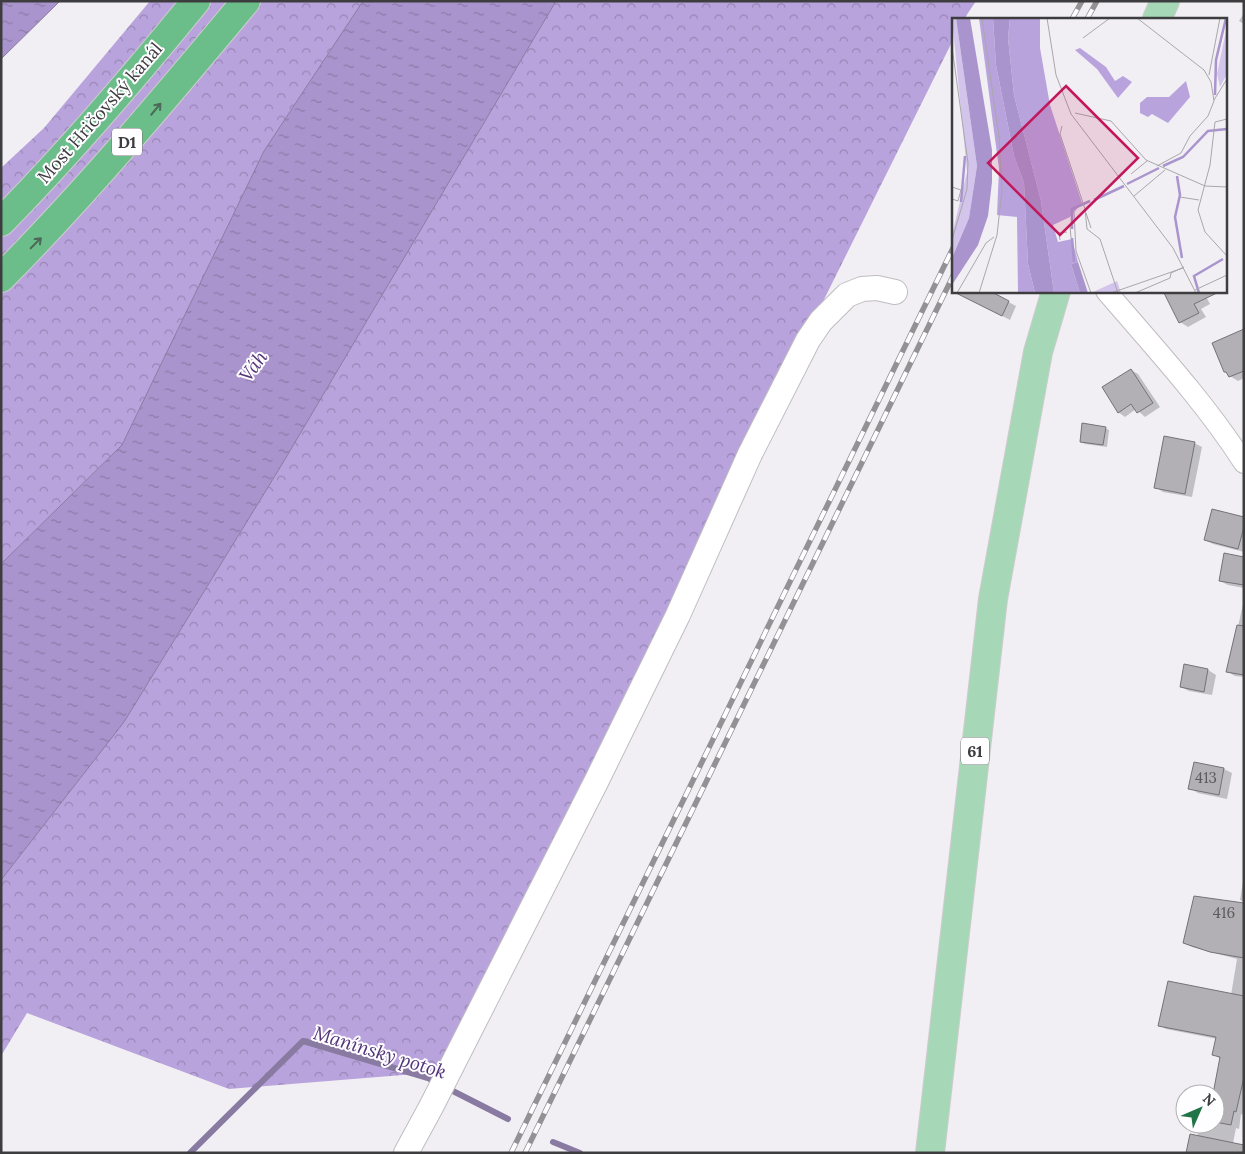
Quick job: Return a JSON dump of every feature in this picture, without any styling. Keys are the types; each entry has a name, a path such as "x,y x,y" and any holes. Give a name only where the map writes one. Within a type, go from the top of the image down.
{"highway":[{"name":"Most Hričovský kanál","path":"1,222 126,87 196,1"},
{"name":"D1","path":"1,278 66,211 154,111 246,1"}],"main road":[{"path":"1156,18 1164,1"},
{"name":"61","path":"930,1153 993,599 1038,352 1056,292"}],"street":[{"path":"406,1153 596,782 678,615 750,454 808,340 821,322 847,295 862,289 876,288 895,292"},
{"path":"1107,292 1181,378 1223,432 1244,463"}],"green space":[{"path":"150,1 363,1 264,151 122,445 1,564 1,168 44,128"},
{"path":"556,1 976,1 965,18 952,18 952,42 440,1072 229,1089 27,1013 1,1056 1,880 124,722 281,466"}],"water":[{"path":"1,1 60,1 1,59"},
{"name":"Váh","path":"363,1 556,1 281,466 124,722 1,880 1,564 122,445 264,151"}],"building":[{"path":"954,292 992,292 1009,301 1002,316"},
{"path":"1164,292 1219,292 1194,304 1199,313 1179,323"},
{"path":"1244,329 1244,371 1229,377 1224,372 1212,343"},
{"path":"1131,369 1153,403 1137,413 1131,404 1118,413 1102,387"},
{"path":"1082,423 1106,427 1103,445 1080,442"},
{"path":"1164,436 1195,442 1185,494 1154,488"},
{"path":"1212,509 1244,517 1244,527 1238,549 1204,540"},
{"path":"1224,553 1244,557 1244,585 1219,581"},
{"path":"1237,625 1244,626 1244,675 1226,672"},
{"path":"1184,664 1208,669 1204,692 1180,687"},
{"path":"1194,762 1224,768 1219,795 1188,789"},
{"path":"1194,896 1244,903 1244,958 1210,952 1183,943"},
{"path":"1168,981 1244,996 1244,1077 1231,1125 1225,1124 1225,1084 1215,1084 1220,1057 1212,1055 1216,1037 1158,1026"},
{"path":"1190,1134 1244,1145 1244,1153 1186,1153"}],"waterway":[{"name":"Manínsky potok","path":"190,1153 303,1041 428,1078 438,1084"},
{"name":"Manínsky potok","path":"447,1088 508,1119"},
{"name":"Manínsky potok","path":"553,1142 580,1153"}],"railway":[{"path":"1073,18 1082,1"},
{"path":"1088,18 1097,1"},
{"path":"511,1153 952,250"},
{"path":"525,1153 952,278"}]}
